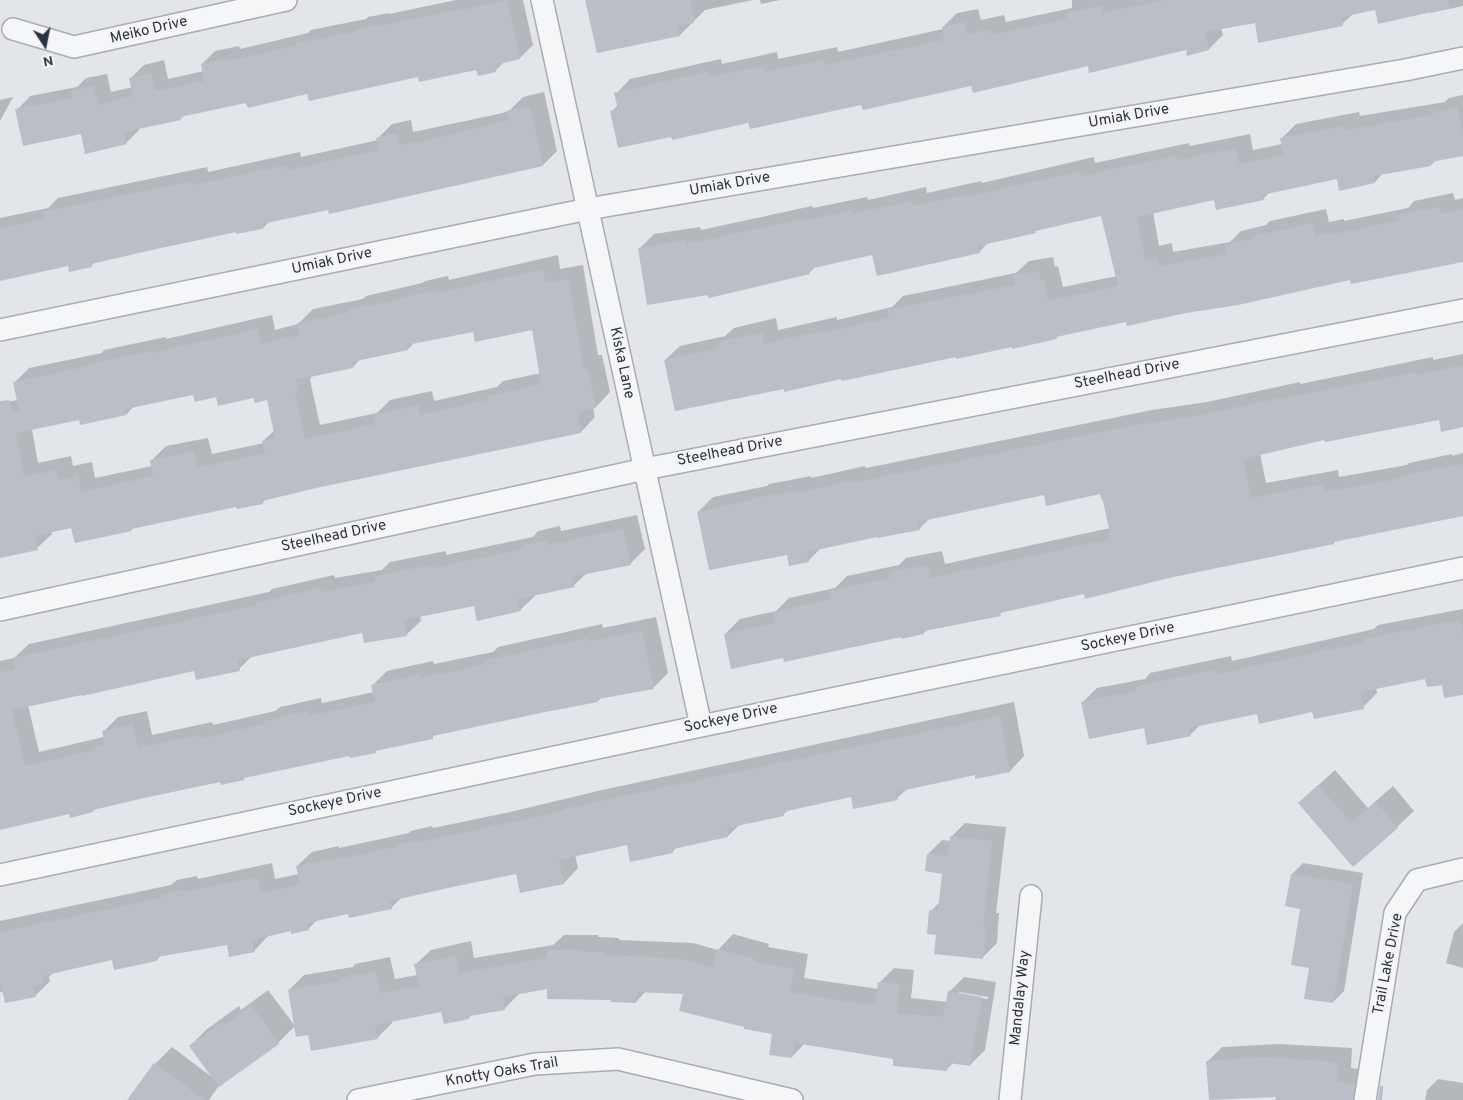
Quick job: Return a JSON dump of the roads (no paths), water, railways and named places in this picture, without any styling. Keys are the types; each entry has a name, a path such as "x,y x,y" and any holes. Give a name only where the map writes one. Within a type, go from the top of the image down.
{"street":[{"name":"Meiko Drive","path":"13,29 74,47 286,0"},
{"name":"Kiska Lane","path":"542,0 701,726"},
{"name":"Umiak Drive","path":"0,330 588,209 1395,72 1463,58"},
{"name":"Steelhead Drive","path":"0,610 644,469 1463,310"},
{"name":"Sockeye Drive","path":"0,875 701,726 1463,568"},
{"name":"Trail Lake Drive","path":"1366,1100 1395,913 1418,880 1463,869"},
{"name":"Mandalay Way","path":"1010,1100 1032,896"},
{"name":"Knotty Oaks Trail","path":"358,1100 535,1064 618,1059 792,1100"}]}
